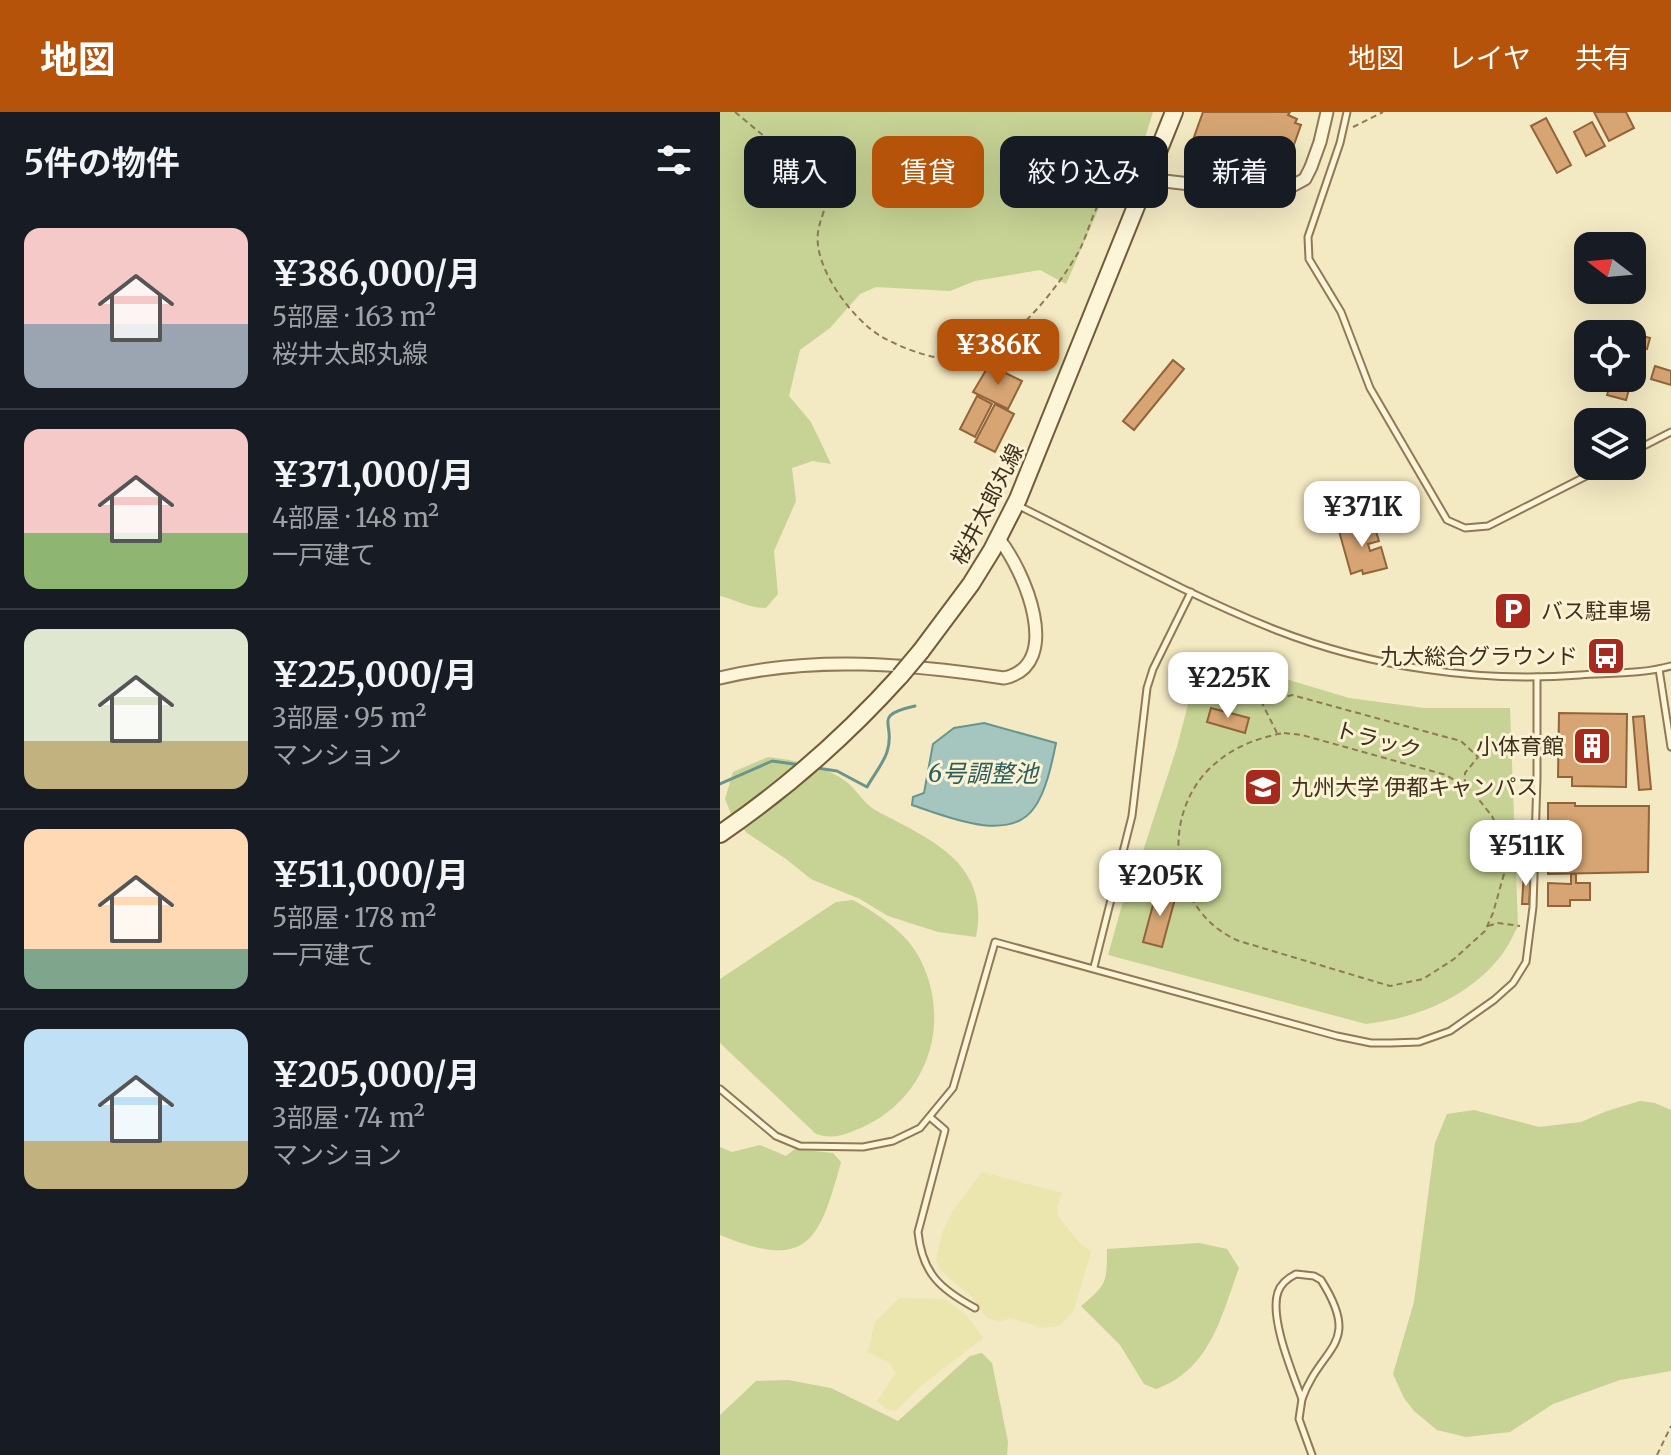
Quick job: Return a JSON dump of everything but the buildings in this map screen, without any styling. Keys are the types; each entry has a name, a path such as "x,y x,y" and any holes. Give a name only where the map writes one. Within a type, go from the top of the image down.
{"main road":[{"name":"桜井太郎丸線","path":"1164,136 1174,112"},
{"name":"桜井太郎丸線","path":"720,834 801,773 861,720 921,651 971,584 1016,504 1039,453 1136,208"}],"street":[{"path":"1168,181 1281,192 1305,179 1320,142 1327,112"},
{"path":"720,678 831,663 919,666 1004,678 1015,676 1023,671 1035,653 1035,625 1029,600 1010,552 998,538"}],"lane":[{"path":"1347,112 1308,237 1309,259 1341,312 1370,388 1447,520 1465,528 1488,526 1578,480"},
{"path":"1646,445 1671,432"},
{"path":"1016,504 1191,592 1278,631 1375,659 1461,673 1537,677 1671,666"},
{"path":"1094,967 1132,816 1147,688 1153,669 1191,592"},
{"path":"1659,669 1671,747"},
{"path":"720,1089 776,1136 800,1146 863,1147 893,1141 920,1128 953,1088 995,942 1371,1043 1419,1042 1450,1031 1513,983 1526,962 1533,907 1537,806 1537,677"},
{"path":"931,1118 945,1130 918,1232 919,1248 927,1270 944,1289 975,1308"},
{"path":"1302,1399 1284,1345 1276,1300 1283,1282 1296,1274 1321,1280 1340,1323 1338,1340 1307,1384 1302,1399 1299,1419 1312,1455"}],"path":[{"path":"735,112 818,181 827,202 818,233 819,250 830,280 865,324 898,345 946,358 965,359 980,353 1002,340 1041,307 1062,281 1097,208"},
{"path":"1344,129 1383,112"},
{"path":"1277,734 1262,703 1292,695 1461,741 1478,757 1465,773 1465,786"},
{"name":"トラック","path":"1277,734 1302,735 1446,775 1465,786 1492,816 1501,837 1504,874 1487,926 1466,948 1423,979 1390,986 1239,941 1211,925 1189,898 1182,875 1179,840 1185,812 1196,785 1220,759 1244,745 1277,734"},
{"path":"1487,926 1498,923 1530,928"},
{"path":"1657,1455 1671,1426"}],"shaded area":[{"path":"982,1172 1062,1193 1057,1207 1058,1216 1091,1252 1074,1310 1059,1326 1044,1328 1010,1318 1000,1322 987,1318 972,1297 940,1270 936,1260 942,1233 952,1212"},
{"path":"899,1298 945,1299 966,1315 983,1338 922,1385 896,1411 886,1409 877,1401 896,1373 889,1363 868,1352 875,1322"}],"green space":[{"path":"720,112 1153,112 1146,136 1000,136 1000,208 1099,208 1066,284 1040,270 975,281 950,291 876,287 860,294 830,328 800,350 789,396 811,422 831,464 813,461 792,468 796,501 774,551 778,594 766,608 720,596"},
{"path":"1209,656 1349,698 1424,708 1510,708 1518,926 1503,953 1475,982 1442,1003 1404,1017 1366,1024 1108,955 1129,880 1141,857 1177,747 1192,689"},
{"path":"768,757 826,770 848,783 871,807 935,843 951,856 965,872 974,890 978,911 976,937 938,932 888,916 860,899 811,879 747,833 732,816 725,799 733,772"},
{"path":"853,900 892,926 909,942 921,961 930,985 934,1009 933,1034 928,1057 903,1098 863,1127 840,1135 823,1136 816,1134 720,1043 720,979 836,902"},
{"path":"1640,1101 1671,1110 1671,1371 1620,1380 1553,1404 1510,1432 1466,1437 1437,1430 1414,1411 1393,1374 1414,1302 1435,1143 1447,1114 1474,1110 1539,1127 1581,1122"},
{"path":"760,1145 786,1156 795,1149 833,1153 841,1162 816,1230 805,1242 791,1249 773,1250 720,1235 720,1147 732,1152"},
{"path":"1199,1243 1227,1249 1239,1268 1219,1323 1201,1355 1189,1369 1156,1389 1144,1384 1120,1345 1081,1306 1104,1282 1107,1249"},
{"path":"982,1353 992,1363 1008,1442 1007,1455 720,1455 720,1415 756,1381 788,1380 831,1388 898,1421 970,1356"}],"water":[{"name":"6号調整池","path":"984,723 1056,743 1045,786 1034,808 1023,819 993,826 959,820 912,805 913,797 924,793 933,744 954,728"}],"waterway":[{"path":"817,768 837,771 867,787 887,752 889,717 915,706"},
{"path":"720,784 772,761 801,765"}],"place":[{"name":"バス駐車場","path":"1513,611"},
{"name":"九大総合グラウンド","path":"1606,656"},
{"name":"小体育館","path":"1592,746"},
{"name":"九州大学 伊都キャンパス","path":"1263,787"}]}
